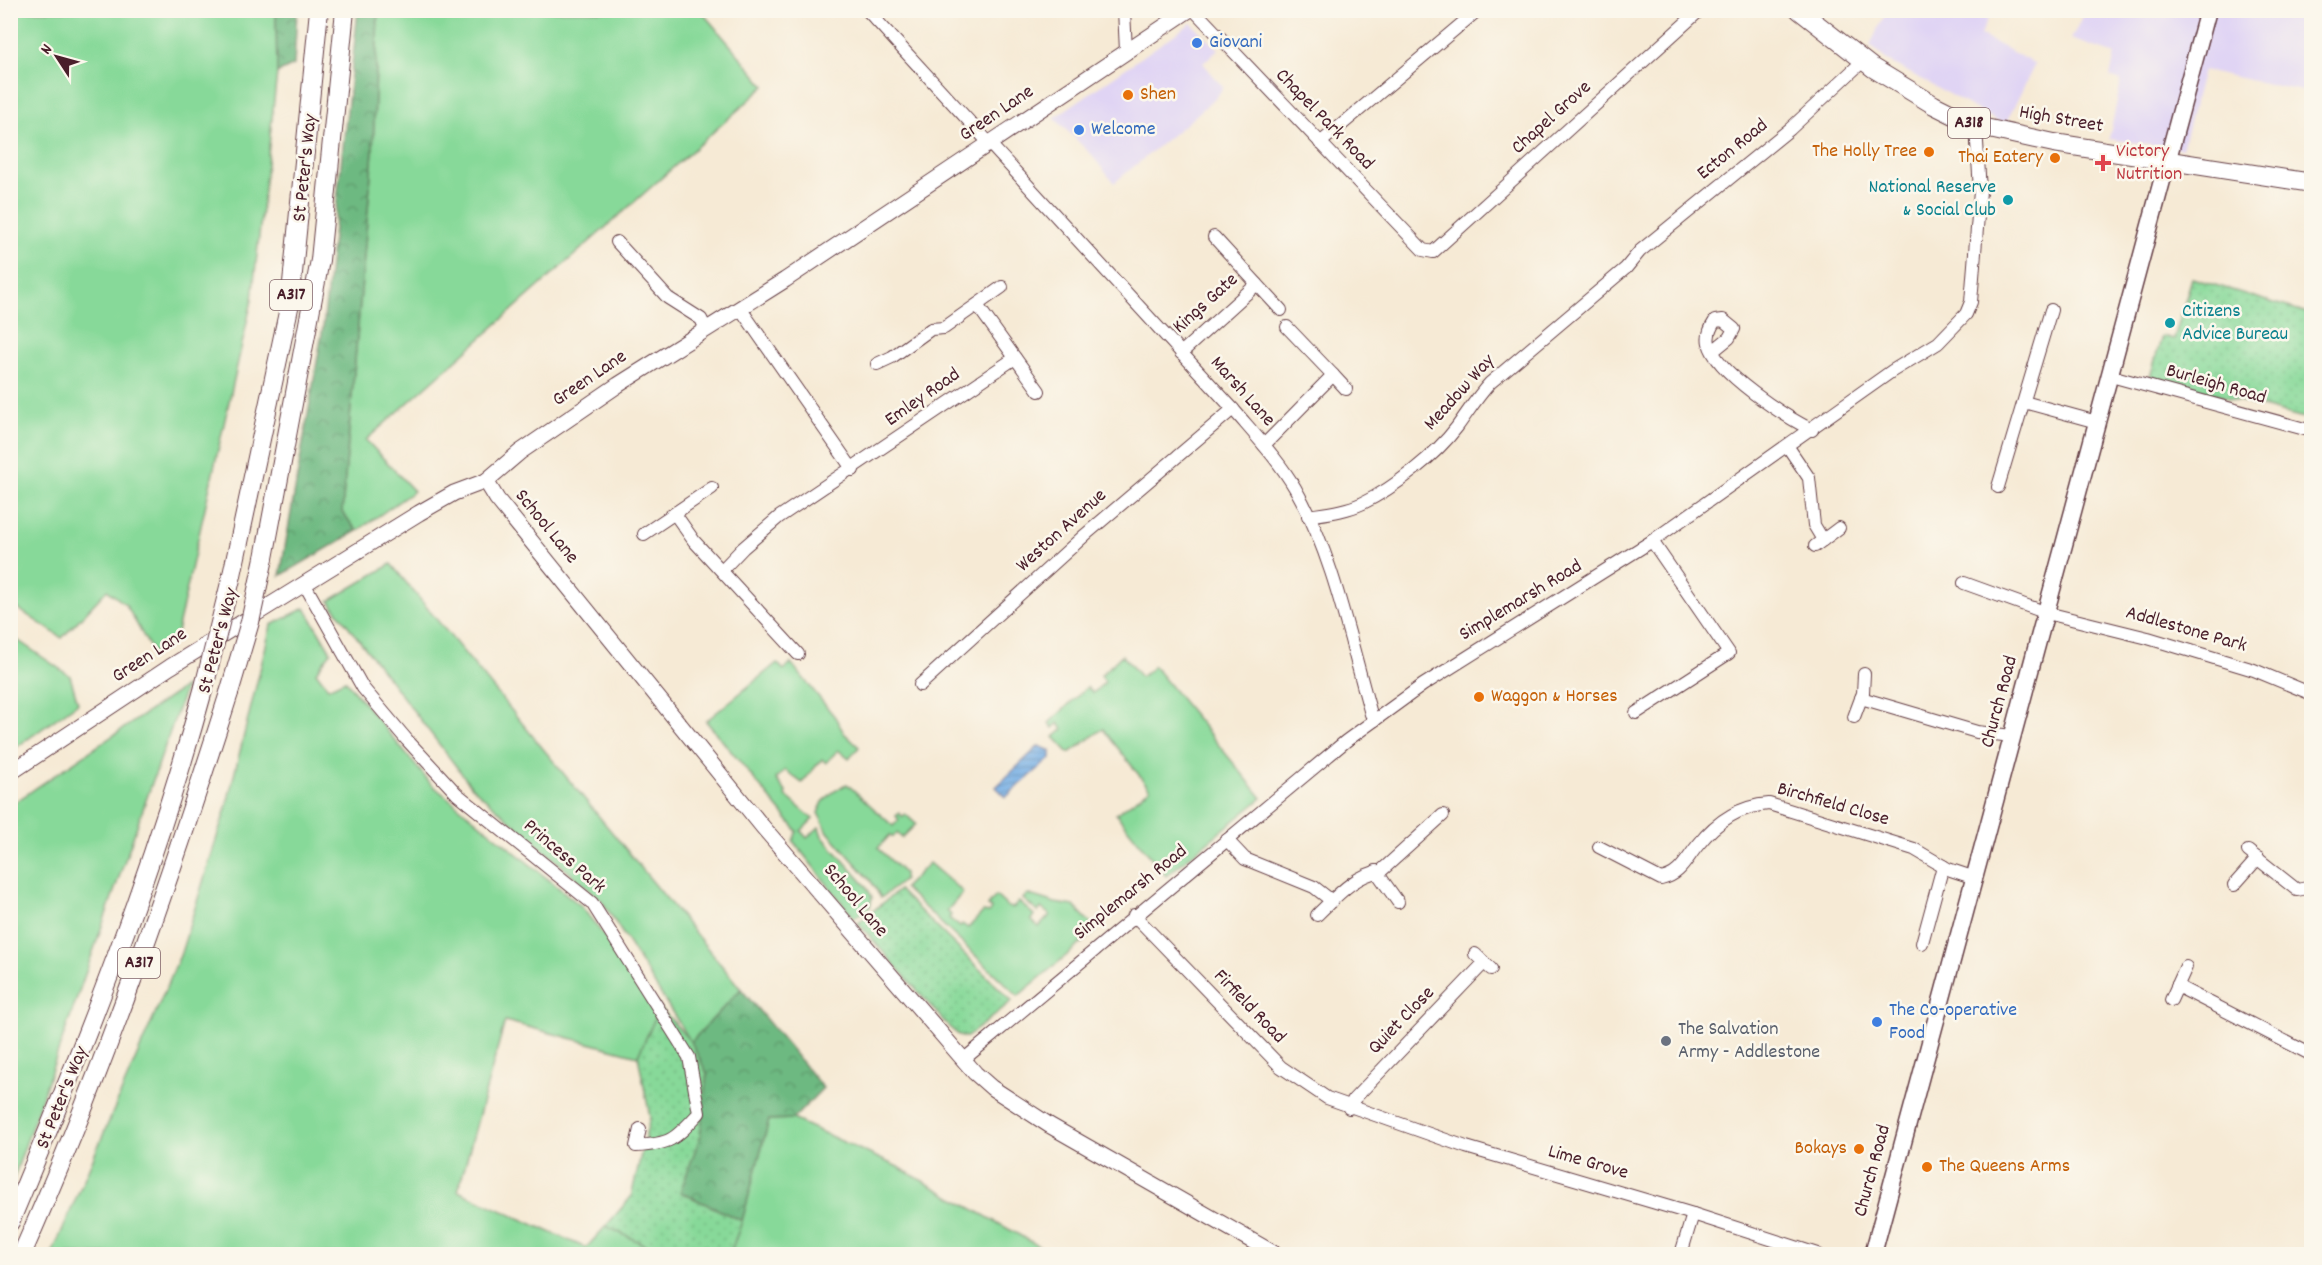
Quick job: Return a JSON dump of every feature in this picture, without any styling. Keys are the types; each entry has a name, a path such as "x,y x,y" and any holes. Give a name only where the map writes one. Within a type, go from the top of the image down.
{"main road":[{"name":"St Peter's Way","path":"10,1222 75,1067 145,882 180,776 204,687 232,575 290,303 319,10"},
{"name":"St Peter's Way","path":"22,1254 117,1027 169,877 250,622 320,260 345,10"},
{"name":"High Street","path":"1799,10 1863,61 1934,105 1976,126 2054,143 2169,160"},
{"name":"Church Road","path":"1873,1254 2208,10"},
{"name":"A318","path":"2169,160 2312,183"}],"street":[{"name":"Marsh Lane","path":"867,10 1233,409 1285,472 1308,516 1327,564 1371,714 1375,720"},
{"path":"1124,10 1126,51"},
{"path":"1165,10 1188,13"},
{"path":"1320,143 1478,10"},
{"name":"Chapel Grove","path":"1429,252 1432,252 1700,10"},
{"name":"Green Lane","path":"10,773 170,666 430,506 486,481 520,452 990,145 1126,51 1188,13"},
{"name":"Chapel Park Road","path":"1188,13 1320,143 1418,246 1429,252"},
{"name":"Ecton Road","path":"1626,268 1640,251 1790,129 1863,61"},
{"name":"Simplemarsh Road","path":"963,1060 1134,915 1375,720 1460,661 1652,542 1892,371 1938,343 1966,314 1974,287 1979,199 1976,126"},
{"name":"Kings Gate","path":"1215,237 1281,310"},
{"path":"617,242 668,298 701,320 706,329"},
{"name":"Meadow Way","path":"1308,516 1346,509 1363,503 1411,471 1456,429 1476,398 1490,383 1626,268"},
{"name":"Kings Gate","path":"1181,353 1257,284"},
{"path":"877,364 892,357 931,329 944,328 1002,287"},
{"path":"977,305 1039,391"},
{"path":"740,308 853,470"},
{"path":"1998,488 2051,310"},
{"path":"1287,327 1346,389"},
{"path":"1713,351 1759,398 1812,430"},
{"name":"Emley Road","path":"722,570 780,517 853,470 1015,358"},
{"path":"1264,445 1333,375"},
{"name":"Burleigh Road","path":"2111,376 2312,431"},
{"path":"2025,402 2097,422"},
{"name":"Weston Avenue","path":"920,685 1085,535 1233,409"},
{"path":"1788,447 1809,478 1814,525 1819,543 1839,528"},
{"name":"School Lane","path":"486,481 496,499 762,826 963,1060 992,1088 1049,1125 1275,1254"},
{"path":"644,534 712,488"},
{"path":"675,514 694,541 798,654"},
{"path":"1636,713 1729,653 1652,542"},
{"name":"Addlestone Park","path":"1964,583 2047,613 2148,638 2254,670 2312,694"},
{"name":"Princess Park","path":"305,585 372,700 458,794 592,903 660,1007 689,1057 699,1113 674,1140 657,1145 636,1146 640,1129"},
{"path":"1854,717 1861,698 1864,674"},
{"path":"1861,698 1977,732 2012,736"},
{"name":"Birchfield Close","path":"1599,847 1661,879 1671,877 1683,867 1698,845 1725,819 1752,805 1769,804 1914,849 1943,866 1976,878"},
{"path":"1317,915 1350,884 1368,872 1381,871 1443,815"},
{"path":"1227,840 1245,859 1314,887 1332,901"},
{"path":"2234,885 2253,855 2297,890 2312,887"},
{"path":"1922,943 1943,866"},
{"path":"1376,871 1398,902"},
{"name":"Firfield Road","path":"1134,915 1281,1067 1327,1098 1349,1108"},
{"name":"Quiet Close","path":"1349,1108 1354,1100 1488,966 1474,954"},
{"path":"2171,1000 2186,967"},
{"path":"2177,986 2312,1055"},
{"name":"Lime Grove","path":"1349,1108 1466,1147 1693,1214 1816,1254"},
{"path":"1681,1254 1693,1214"}],"shaded area":[{"path":"1887,11 1992,11 1980,35 2035,64 2005,125 1888,61 1870,45"},
{"path":"2086,11 2311,11 2311,93 2203,70 2182,149 2109,139 2121,81 2110,77 2115,54 2071,39"},
{"path":"1191,23 1218,49 1203,63 1223,87 1218,95 1195,116 1114,183 1090,153 1054,118"}],"green space":[{"path":"10,11 276,11 277,73 252,300 175,641 153,653 126,605 107,590 62,638 11,604"},
{"path":"276,11 297,11 294,65 277,73"},
{"path":"358,11 378,11 373,151 342,512 357,531 280,576 323,327"},
{"path":"378,11 701,11 765,86 366,440 414,491 357,531 342,512 373,151"},
{"path":"2192,278 2311,314 2311,420 2150,377 2162,336 2174,339"},
{"path":"391,564 741,989 691,1042 602,901 472,787 329,601"},
{"path":"305,608 331,652 316,672 328,688 345,680 431,784 581,906 660,1007 638,1056 505,1021 458,1191 586,1248 606,1226 664,1254 52,1254 181,953 226,808 271,625"},
{"path":"10,635 70,676 78,703 11,751"},
{"path":"1122,655 1141,677 1154,666 1262,798 1166,876 1116,814 1150,789 1103,729 1069,753 1054,737 1063,729 1058,723 1053,728 1049,723 1087,687 1093,693 1105,682 1101,675"},
{"path":"777,663 784,670 791,663 835,717 844,733 859,747 849,759 838,750 826,763 822,759 802,783 785,770 776,779 786,792 785,795 813,819 801,831 807,838 819,827 822,836 866,886 872,897 870,907 854,918 793,841 797,831 706,721"},
{"path":"186,686 11,1186 11,805"},
{"path":"847,784 893,826 899,820 896,816 899,813 903,817 905,814 916,824 902,838 897,833 893,837 890,835 878,848 904,873 904,880 881,898 871,881 828,832 818,813 823,802 833,792"},
{"path":"929,863 963,892 947,911 951,915 949,918 960,927 962,924 968,928 983,912 989,913 991,908 987,906 996,896 1008,907 1013,908 1019,902 1034,915 1031,920 1039,927 1050,915 1041,908 1038,912 1023,899 1027,894 1074,906 1097,930 1018,996 904,888"},
{"path":"899,890 1012,1001 967,1037 961,1037 949,1027 858,923"},
{"path":"741,989 823,1088 793,1119 769,1120 742,1221 680,1192 700,1137 707,1074 691,1042"},
{"path":"660,1007 691,1042 707,1074 700,1137 680,1192 742,1221 730,1254 664,1254 606,1226 631,1197 650,1117 638,1056"},
{"path":"793,1119 898,1167 1053,1254 730,1254 742,1221 769,1120"}],"water":[{"path":"1039,746 1051,751 1051,758 1006,797 996,787"}],"place":[{"name":"Giovani","path":"1197,43"},
{"name":"Shen","path":"1128,95"},
{"name":"Welcome","path":"1079,130"},
{"name":"The Holly Tree","path":"1929,152"},
{"name":"Thai Eatery","path":"2055,158"},
{"name":"Victory Nutrition","path":"2103,163"},
{"name":"National Reserve & Social Club","path":"2008,200"},
{"name":"Citizens Advice Bureau","path":"2170,323"},
{"name":"Waggon & Horses","path":"1479,697"},
{"name":"The Co-operative Food","path":"1877,1022"},
{"name":"The Salvation Army - Addlestone","path":"1666,1041"},
{"name":"Bokays","path":"1859,1149"},
{"name":"The Queens Arms","path":"1927,1167"}]}
